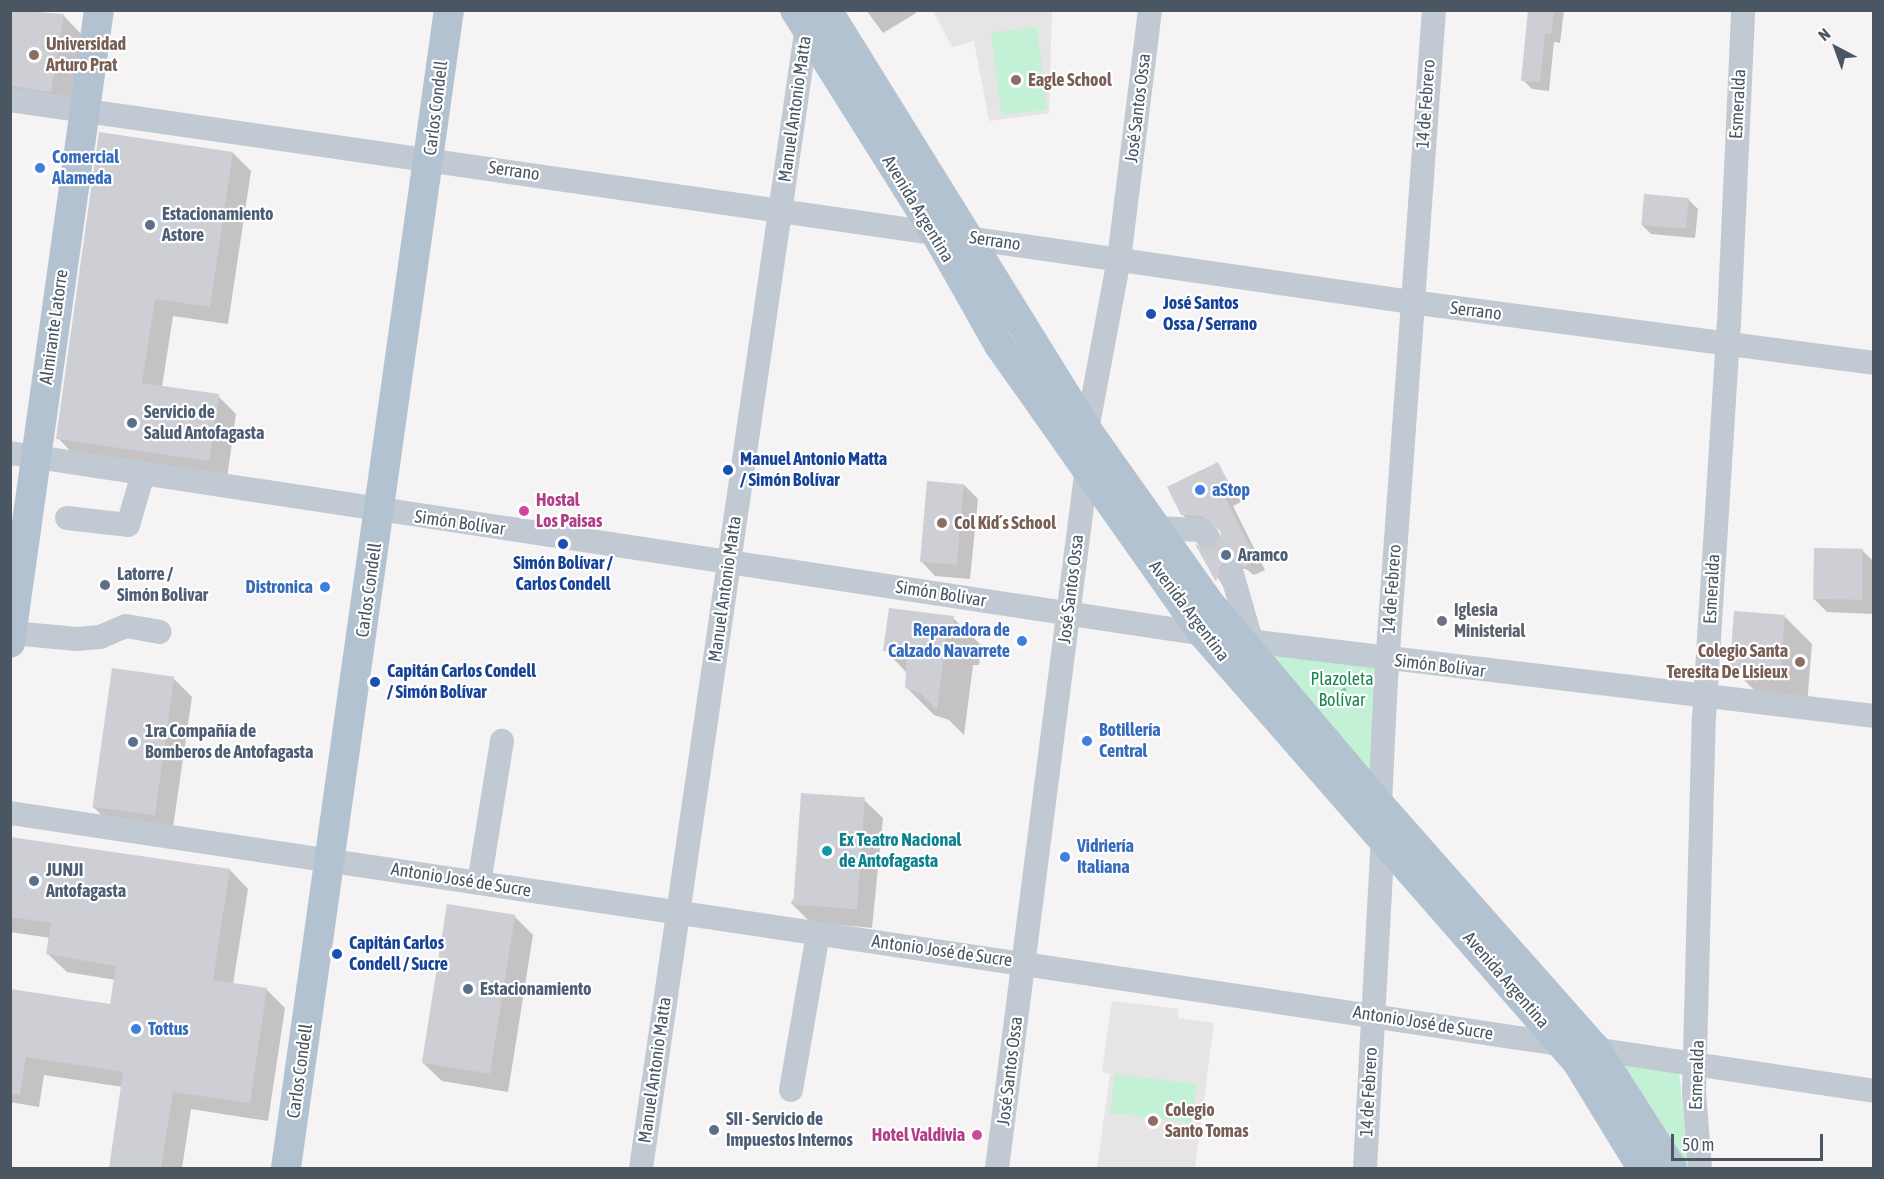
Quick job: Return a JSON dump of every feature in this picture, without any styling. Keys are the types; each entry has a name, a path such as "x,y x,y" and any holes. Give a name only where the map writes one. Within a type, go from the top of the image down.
{"main road":[{"name":"Almirante Latorre","path":"11,638 23,455 85,111 99,10"},
{"name":"Carlos Condell","path":"286,1168 430,159 449,10"},
{"name":"Avenida Argentina","path":"809,15 999,345 1202,633 1577,1062 1642,1168"},
{"name":"Avenida Argentina","path":"809,15 966,237 1087,430 1157,528 1380,805 1596,1049 1672,1168"}],"street":[{"name":"José Santos Ossa","path":"998,1168 1087,467 1087,430 1119,259 1150,10"},
{"name":"14 de Febrero","path":"1365,1168 1383,839 1380,805 1387,660 1434,10"},
{"name":"Esmeralda","path":"1700,1168 1695,1064 1705,697 1727,342 1743,10"},
{"name":"Manuel Antonio Matta","path":"641,1168 809,15"},
{"name":"Serrano","path":"10,100 1412,302 1874,363"},
{"name":"Simón Bolívar","path":"23,455 380,511 1387,660 1874,716"},
{"path":"67,519 128,525 143,474"},
{"path":"1157,528 1201,530 1207,536"},
{"path":"1232,574 1245,639"},
{"path":"11,638 77,639 100,636 126,626 159,632"},
{"path":"479,883 502,741"},
{"name":"Antonio José de Sucre","path":"10,813 1874,1091"},
{"path":"791,1090 818,933"}],"path":[{"path":"1320,710 1363,674"}],"shaded area":[{"name":"Eagle School","path":"933,11 1052,11 1049,113 989,121 974,41 952,47"},
{"name":"Colegio Santo Tomas","path":"1112,1001 1179,1009 1178,1018 1214,1023 1195,1168 1097,1168 1110,1074 1102,1072"}],"green space":[{"path":"1037,27 1047,109 1001,115 991,33"},
{"name":"Plazoleta Bolívar","path":"1257,642 1387,660 1380,805"},
{"path":"1614,1063 1679,1071 1689,1168 1686,1168"},
{"path":"1115,1074 1196,1084 1192,1123 1110,1113"}],"building":[{"name":"Universidad Arturo Prat","path":"10,10 64,14 51,92 10,86"},
{"path":"1528,10 1554,10 1551,34 1545,34 1540,82 1521,81"},
{"name":"Estacionamiento Astore","path":"99,132 233,152 210,307 155,299 142,383 219,394 209,461 56,439"},
{"path":"1644,194 1689,198 1686,229 1641,225"},
{"path":"1218,462 1233,493 1225,497 1257,561 1244,567 1236,560 1228,561 1221,565 1216,582 1195,544 1211,550 1221,540 1221,532 1202,516 1181,515 1167,487"},
{"name":"Col Kid´s School","path":"927,481 964,484 957,565 920,562"},
{"path":"1814,548 1863,549 1862,600 1813,599"},
{"path":"889,608 954,616 952,639 946,638 937,710 920,693 905,688 907,653 883,651"},
{"path":"1734,611 1785,615 1780,679 1734,673 1730,665"},
{"name":"1ra Compañía de Bomberos de Antofagasta","path":"112,668 174,677 155,815 93,807"},
{"name":"Ex Teatro Nacional de Antofagasta","path":"801,793 865,797 857,909 793,905"},
{"path":"10,837 230,869 213,980 267,988 250,1103 173,1092 161,1168 109,1168 123,1072 26,1057 20,1095 10,1094 10,989 110,1004 116,966 46,954 51,923 10,917"},
{"name":"Estacionamiento","path":"447,904 515,915 490,1074 422,1063"}],"tunnel":[{"path":"1207,536 1232,574"}],"place":[{"name":"Universidad Arturo Prat","path":"34,55"},
{"name":"Eagle School","path":"1016,80"},
{"name":"Comercial Alameda","path":"40,168"},
{"name":"Estacionamiento Astore","path":"150,225"},
{"name":"José Santos Ossa / Serrano","path":"1151,314"},
{"name":"Servicio de Salud Antofagasta","path":"132,423"},
{"name":"Manuel Antonio Matta / Simón Bolívar","path":"728,470"},
{"name":"aStop","path":"1200,490"},
{"name":"Hostal Los Paisas","path":"524,511"},
{"name":"Col Kid´s School","path":"942,523"},
{"name":"Simón Bolívar / Carlos Condell","path":"563,544"},
{"name":"Aramco","path":"1226,555"},
{"name":"Latorre / Simón Bolivar","path":"105,585"},
{"name":"Distronica","path":"325,587"},
{"name":"Iglesia Ministerial","path":"1442,621"},
{"name":"Reparadora de Calzado Navarrete","path":"1022,641"},
{"name":"Colegio Santa Teresita De Lisieux","path":"1800,662"},
{"name":"Capitán Carlos Condell / Simón Bolívar","path":"375,682"},
{"name":"Botillería Central","path":"1087,741"},
{"name":"1ra Compañía de Bomberos de Antofagasta","path":"133,742"},
{"name":"Ex Teatro Nacional de Antofagasta","path":"827,851"},
{"name":"Vidriería Italiana","path":"1065,857"},
{"name":"JUNJI Antofagasta","path":"34,881"},
{"name":"Capitán Carlos Condell / Sucre","path":"337,954"},
{"name":"Estacionamiento","path":"468,989"},
{"name":"Tottus","path":"136,1029"},
{"name":"Colegio Santo Tomas","path":"1153,1121"},
{"name":"SII - Servicio de Impuestos Internos","path":"714,1130"},
{"name":"Hotel Valdivia","path":"977,1135"}]}
